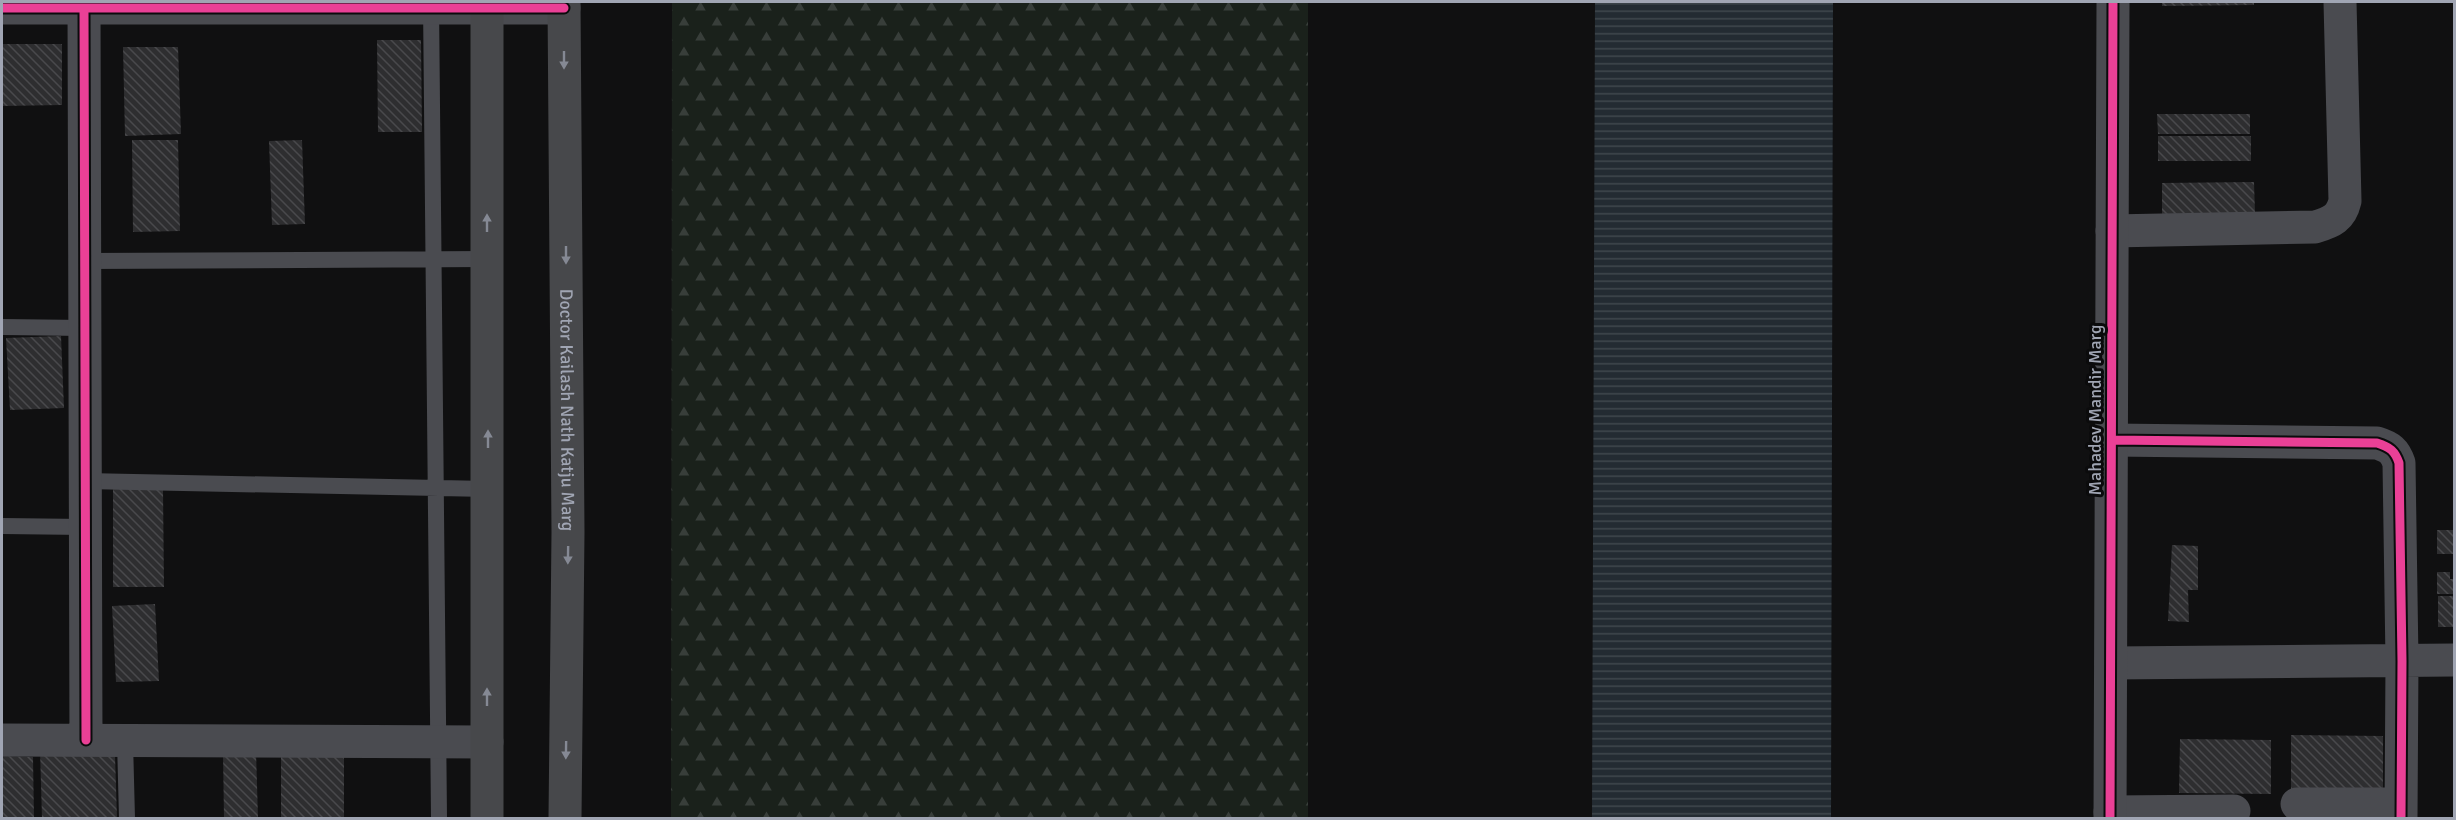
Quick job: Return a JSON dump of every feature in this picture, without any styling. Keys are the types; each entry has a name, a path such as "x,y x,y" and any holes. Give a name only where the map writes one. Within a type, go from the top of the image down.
{"main road":[{"path":"487,5 487,819"},
{"name":"Doctor Kailash Nath Katju Marg","path":"564,5 568,532 565,819"}],"street":[{"name":"Mahadev Mandir Marg","path":"2110,815 2113,2"},
{"path":"2112,231 2315,227 2331,222 2342,213 2345,201 2340,2"},
{"path":"2,8 185,5 564,5"},
{"path":"84,8 86,740"},
{"path":"2112,440 2377,443 2388,446 2396,453 2399,463 2402,661 2401,811 2297,804"},
{"path":"2111,663 2454,660"},
{"path":"2,740 487,742"},
{"path":"2110,815 2234,811"}],"lane":[{"path":"431,5 439,819"},
{"path":"85,261 488,258"},
{"path":"2,327 85,328"},
{"path":"85,481 488,489"},
{"path":"2,526 85,527"},
{"path":"125,741 127,819"}],"green space":[{"path":"672,2 1308,2 1308,818 671,818"}],"shaded area":[{"path":"1595,2 1833,2 1831,818 1592,818"}],"building":[{"path":"2162,2 2254,2 2254,5 2162,6"},
{"path":"377,40 421,40 422,132 378,132"},
{"path":"2,44 62,44 62,105 2,106"},
{"path":"123,47 178,47 181,134 125,136"},
{"path":"2157,114 2250,114 2250,134 2158,134"},
{"path":"2158,136 2251,136 2251,161 2158,161"},
{"path":"132,140 178,140 180,231 133,232"},
{"path":"302,140 305,224 272,225 269,141"},
{"path":"2254,182 2255,213 2162,214 2162,183"},
{"path":"61,336 64,408 10,410 6,338"},
{"path":"113,489 163,489 164,587 113,587"},
{"path":"2437,530 2454,530 2454,554 2437,554"},
{"path":"2172,545 2198,546 2198,590 2188,590 2189,622 2168,621"},
{"path":"2437,572 2450,572 2450,579 2454,579 2454,594 2437,594"},
{"path":"2438,596 2454,596 2454,627 2438,627"},
{"path":"155,604 159,681 116,682 112,606"},
{"path":"2291,735 2383,736 2383,790 2291,789"},
{"path":"2180,739 2271,740 2271,794 2179,793"},
{"path":"40,750 115,755 117,818 42,818"},
{"path":"256,751 258,818 224,818 223,752"},
{"path":"281,754 344,754 344,818 281,818"},
{"path":"2,756 33,757 34,818 2,818"}],"cycle path":[{"path":"2110,818 2113,2"},
{"path":"2,8 564,8"},
{"path":"84,8 86,740"},
{"path":"2112,440 2377,443 2394,452 2399,463 2402,661 2401,818"}]}
